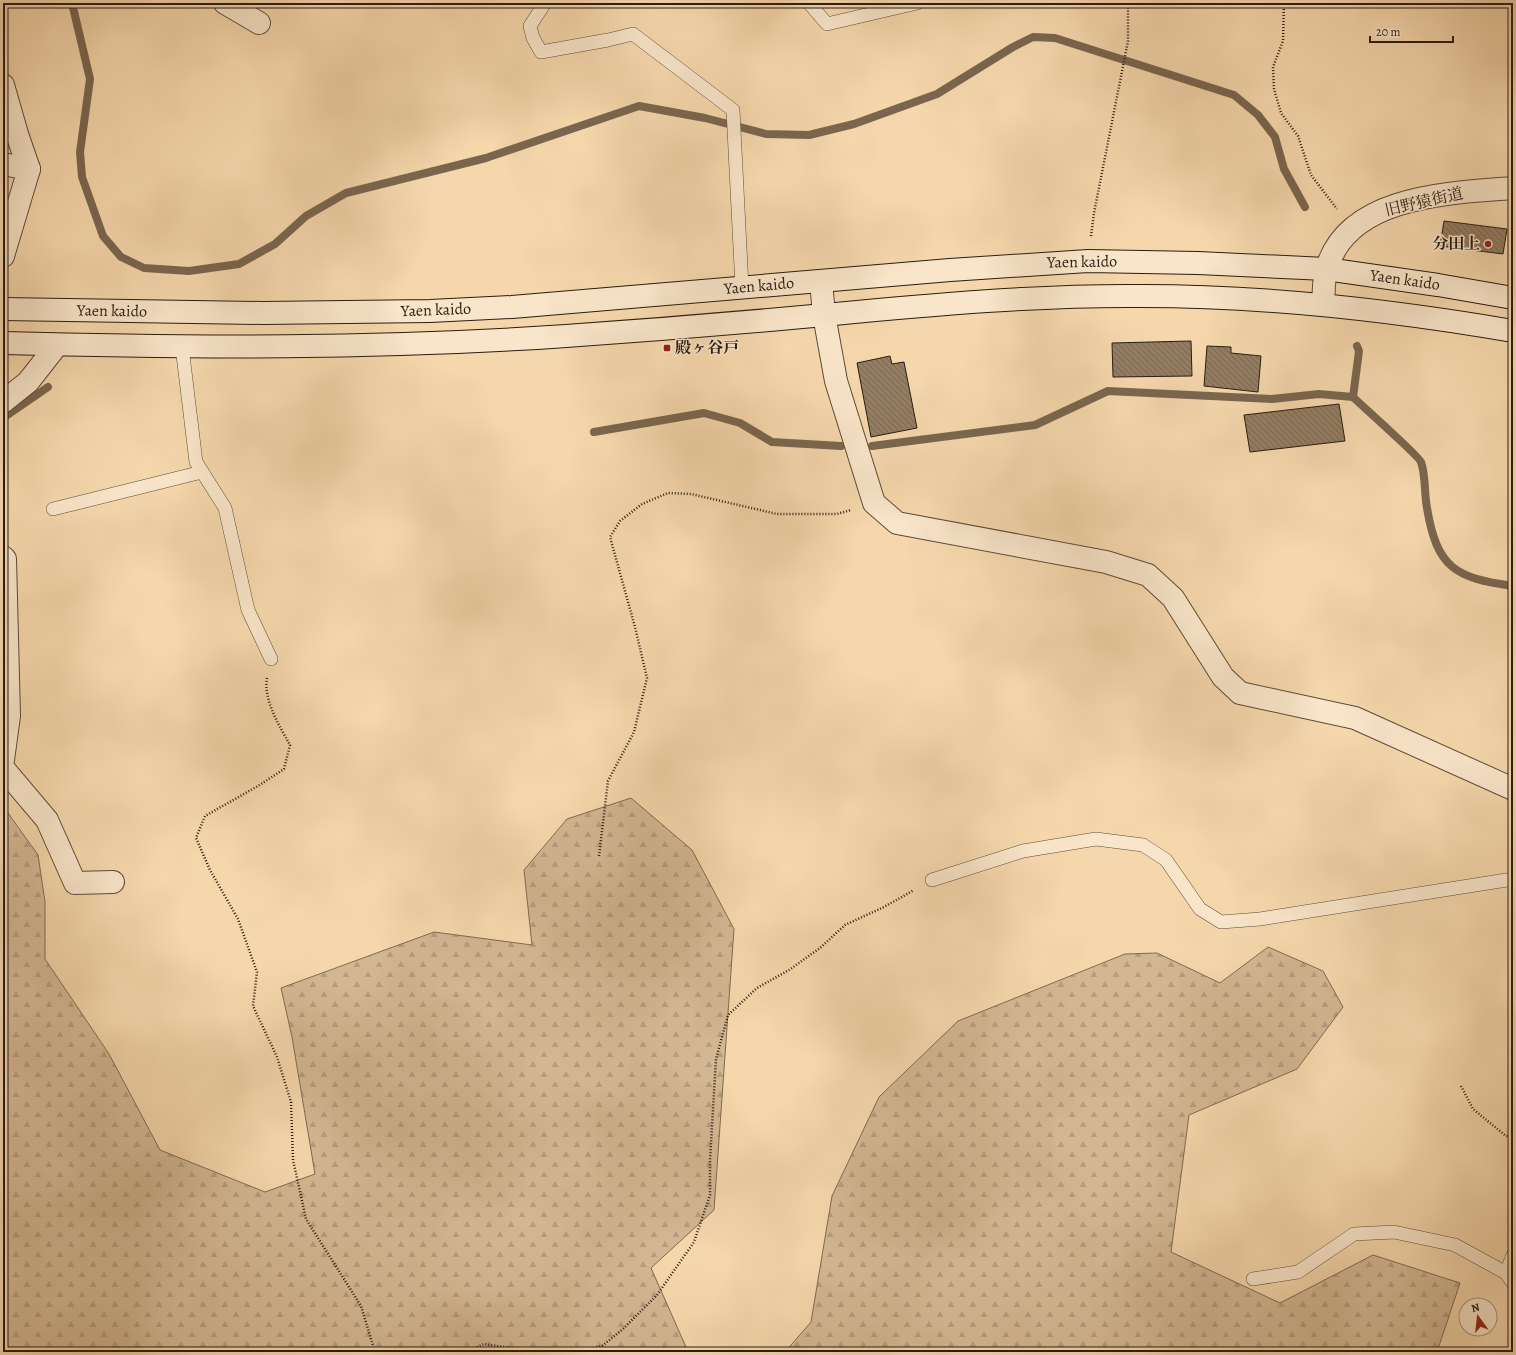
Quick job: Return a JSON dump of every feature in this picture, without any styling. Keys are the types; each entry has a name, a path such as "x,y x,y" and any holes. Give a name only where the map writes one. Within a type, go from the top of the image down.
{"main road":[{"path":"225,3 259,23"},
{"path":"3,85 29,169 3,256"},
{"path":"3,164 29,169"},
{"name":"旧野猿街道","path":"1323,305 1326,269 1336,247 1350,230 1378,211 1406,203 1466,192 1513,188"},
{"name":"Yaen kaido","path":"3,308 149,312 348,313 512,307 1020,264 1088,261 1198,262 1326,269 1438,285 1513,298"},
{"path":"821,281 824,315 836,381 874,503 897,524 1106,562 1148,575 1173,598 1224,677 1240,693 1355,718 1513,789"},
{"name":"Yaen kaido","path":"3,343 284,348 541,338 956,303 1106,296 1183,296 1323,305 1476,325 1513,332"},
{"path":"3,402 28,382 57,345"},
{"path":"3,557 5,558 10,716 3,760"},
{"path":"3,768 47,820 75,883 113,882"}],"lane":[{"path":"545,3 530,26 541,52 633,34 733,110 742,287"},
{"path":"809,3 827,24 917,3"},
{"path":"182,347 196,462 225,508 248,610 271,659"},
{"path":"53,509 202,472"},
{"path":"932,880 1023,851 1096,839 1143,845 1166,860 1200,910 1221,922 1260,919 1513,879"},
{"path":"1252,1280 1298,1272 1354,1234 1394,1232 1455,1245 1510,1278 1513,1255"}],"path":[{"path":"1088,261 1094,213 1128,41 1128,3"},
{"path":"1284,3 1283,41 1273,67 1274,89 1281,113 1298,136 1311,175 1350,230"},
{"path":"599,856 608,781 634,732 647,678 635,627 610,537 620,521 642,504 668,493 691,494 777,514 837,514 874,503"},
{"path":"271,659 266,684 274,715 290,745 284,769 258,786 205,816 196,838 210,870 238,919 257,972 253,1006 277,1057 291,1102 293,1160 306,1219 361,1306 375,1352"},
{"path":"582,1352 602,1346 623,1329 657,1295 694,1242 710,1195 710,1160 716,1059 728,1015 757,988 820,948 845,925 884,907 932,880"},
{"path":"1460,1086 1473,1109 1506,1136 1513,1138"},
{"path":"466,1352 484,1344 536,1352"}],"green space":[{"path":"631,798 692,850 734,929 714,1210 651,1268 686,1347 690,1352 3,1352 3,806 38,855 45,902 45,959 109,1054 160,1150 265,1192 315,1174 292,1037 281,988 434,932 532,945 524,870 567,819"},
{"path":"1268,947 1323,971 1343,1007 1297,1069 1189,1115 1171,1252 1280,1303 1373,1255 1460,1283 1437,1352 785,1352 811,1322 832,1196 879,1097 958,1021 1125,954 1157,953 1220,983"}],"building":[{"path":"1444,221 1507,229 1503,254 1440,246"},
{"path":"1191,341 1192,376 1113,377 1112,343"},
{"path":"1207,346 1231,347 1231,353 1261,356 1258,392 1204,386"},
{"path":"890,356 892,364 904,362 917,428 871,437 857,363"},
{"path":"1339,404 1345,441 1250,452 1244,415"}],"waterway":[{"path":"72,3 90,79 80,152 82,177 103,236 121,257 144,268 189,271 239,264 275,244 306,216 346,193 486,158 639,106 705,118 766,134 809,135 854,124 937,94 1013,47 1033,37 1055,38 1234,95 1258,115 1275,137 1284,169 1305,207"},
{"path":"1357,346 1359,351 1353,397 1401,441 1421,462 1424,473 1426,502 1431,528 1436,544 1443,557 1463,574 1476,579 1513,586"},
{"path":"3,418 48,387"},
{"path":"872,446 1035,425 1108,391 1272,399 1319,394 1353,397"},
{"path":"594,432 704,413 740,423 772,442 841,446"}],"place":[{"name":"分田上","path":"1488,244"},
{"name":"殿ヶ谷戸","path":"667,348"}]}
